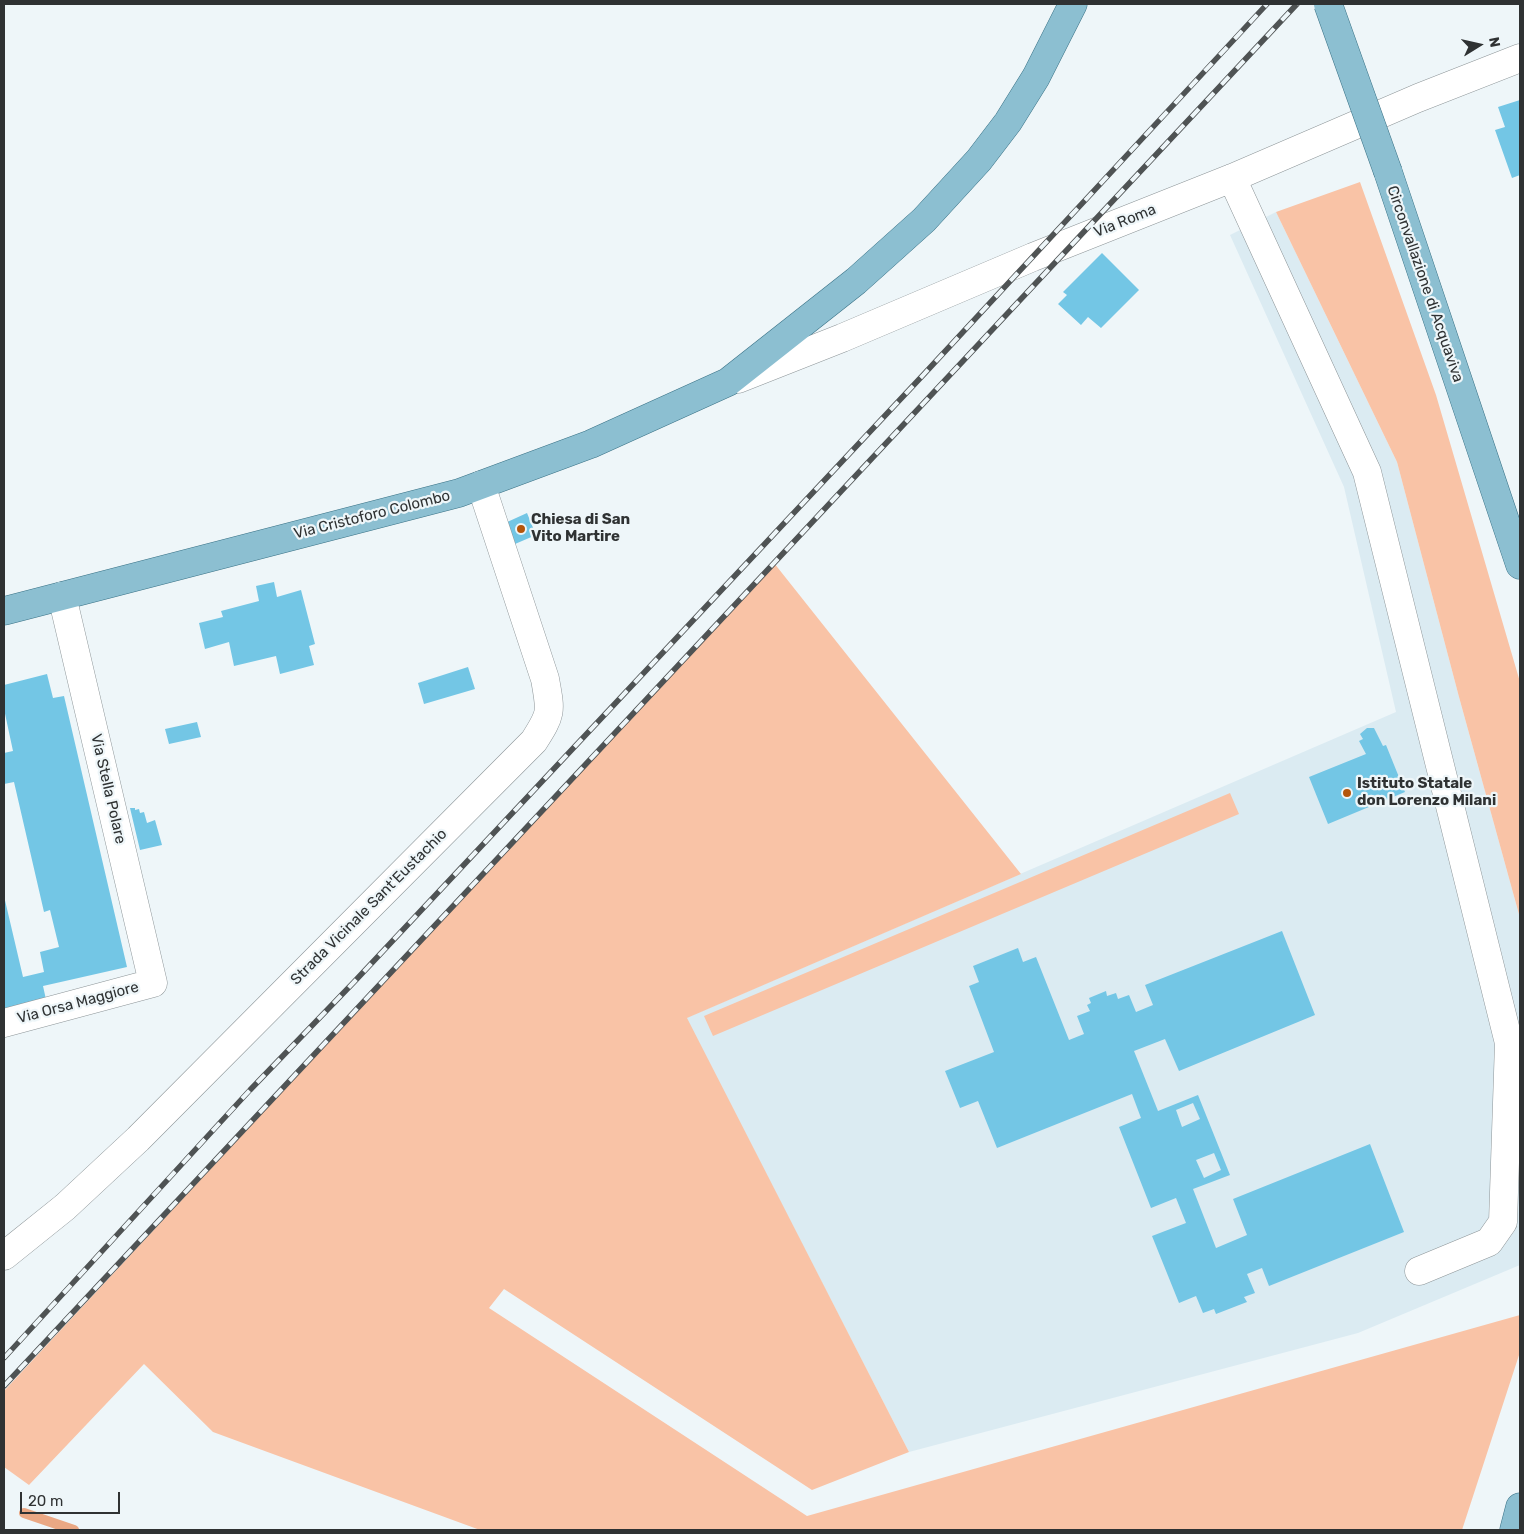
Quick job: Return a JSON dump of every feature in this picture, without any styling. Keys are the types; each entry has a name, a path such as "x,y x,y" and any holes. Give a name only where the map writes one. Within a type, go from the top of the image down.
{"main road":[{"name":"Circonvallazione di Acquaviva","path":"1328,4 1388,172 1520,565"},
{"name":"Via Cristoforo Colombo","path":"4,611 459,493 592,444 728,382 856,281 924,220 979,160 1008,122 1036,76 1070,10"},
{"path":"1514,1530 1520,1507"}],"street":[{"name":"Via Roma","path":"728,382 842,338 1033,257 1232,178 1418,98 1520,58"},
{"path":"1232,178 1367,472 1509,1043 1503,1222 1489,1242 1419,1271"},
{"name":"Strada Vicinale Sant'Eustachio","path":"4,1256 65,1208 138,1139 534,741 547,719 550,704 546,680 481,485"},
{"name":"Via Stella Polare","path":"62,596 153,983"},
{"name":"Via Orsa Maggiore","path":"4,1023 153,983"}],"shaded area":[{"path":"1360,182 1436,395 1520,682 1520,918 1397,462 1276,212"},
{"name":"Istituto Statale don Lorenzo Milani","path":"1276,212 1397,462 1520,918 1520,1265 1358,1333 909,1452 686,1018 1396,712 1344,487 1230,235"},
{"path":"774,563 1021,874 687,1018 909,1452 812,1490 504,1289 489,1308 807,1516 1520,1315 1520,1352 1462,1530 480,1530 213,1432 144,1364 29,1485 4,1467 4,1391"},
{"path":"1230,793 1239,814 713,1036 704,1016"}],"building":[{"path":"1520,100 1520,175 1512,178 1495,130 1505,127 1498,107"},
{"path":"1102,253 1139,290 1101,328 1088,317 1081,325 1058,304 1067,295 1063,292"},
{"name":"Chiesa di San Vito Martire","path":"527,513 536,535 515,544 505,523"},
{"path":"274,582 277,597 301,590 315,644 309,646 314,665 280,674 276,656 234,666 229,642 205,649 199,623 223,617 221,611 259,601 256,586"},
{"path":"468,667 475,689 424,704 418,683"},
{"path":"47,674 53,698 64,696 127,967 43,986 47,1004 4,1014 4,896 23,977 44,972 40,952 59,947 50,910 44,912 14,782 4,784 4,753 13,751 4,709 4,685"},
{"path":"197,722 201,737 169,744 165,729"},
{"path":"1367,728 1374,728 1383,746 1386,745 1405,792 1328,824 1309,777 1366,754 1359,741 1363,739 1360,734"},
{"path":"130,808 139,809 140,813 144,812 147,823 155,820 162,845 140,850"},
{"path":"1282,931 1315,1015 1179,1071 1165,1039 1134,1051 1158,1111 1198,1095 1230,1175 1193,1189 1216,1248 1247,1235 1233,1199 1370,1144 1404,1232 1269,1286 1262,1268 1247,1274 1255,1293 1244,1297 1247,1302 1216,1314 1214,1309 1203,1313 1196,1296 1179,1303 1152,1236 1186,1223 1176,1198 1151,1208 1119,1127 1141,1118 1132,1094 997,1148 978,1101 960,1108 945,1071 994,1052 969,986 979,982 973,966 1018,948 1023,962 1036,957 1069,1040 1084,1034 1077,1016 1090,1011 1087,1005 1091,1003 1089,998 1106,991 1107,996 1116,993 1118,999 1129,995 1136,1012 1153,1005 1145,985","holes":["1193,1103 1200,1119 1182,1127 1176,1110","1214,1153 1221,1170 1204,1178 1196,1160"]}],"waterway":[{"path":"24,1513 74,1530"}],"railway":[{"path":"4,1358 250,1090 354,982 925,373 1267,4"},
{"path":"4,1386 1297,4"}],"place":[{"name":"Chiesa di San Vito Martire","path":"521,529"},
{"name":"Istituto Statale don Lorenzo Milani","path":"1347,793"}]}
